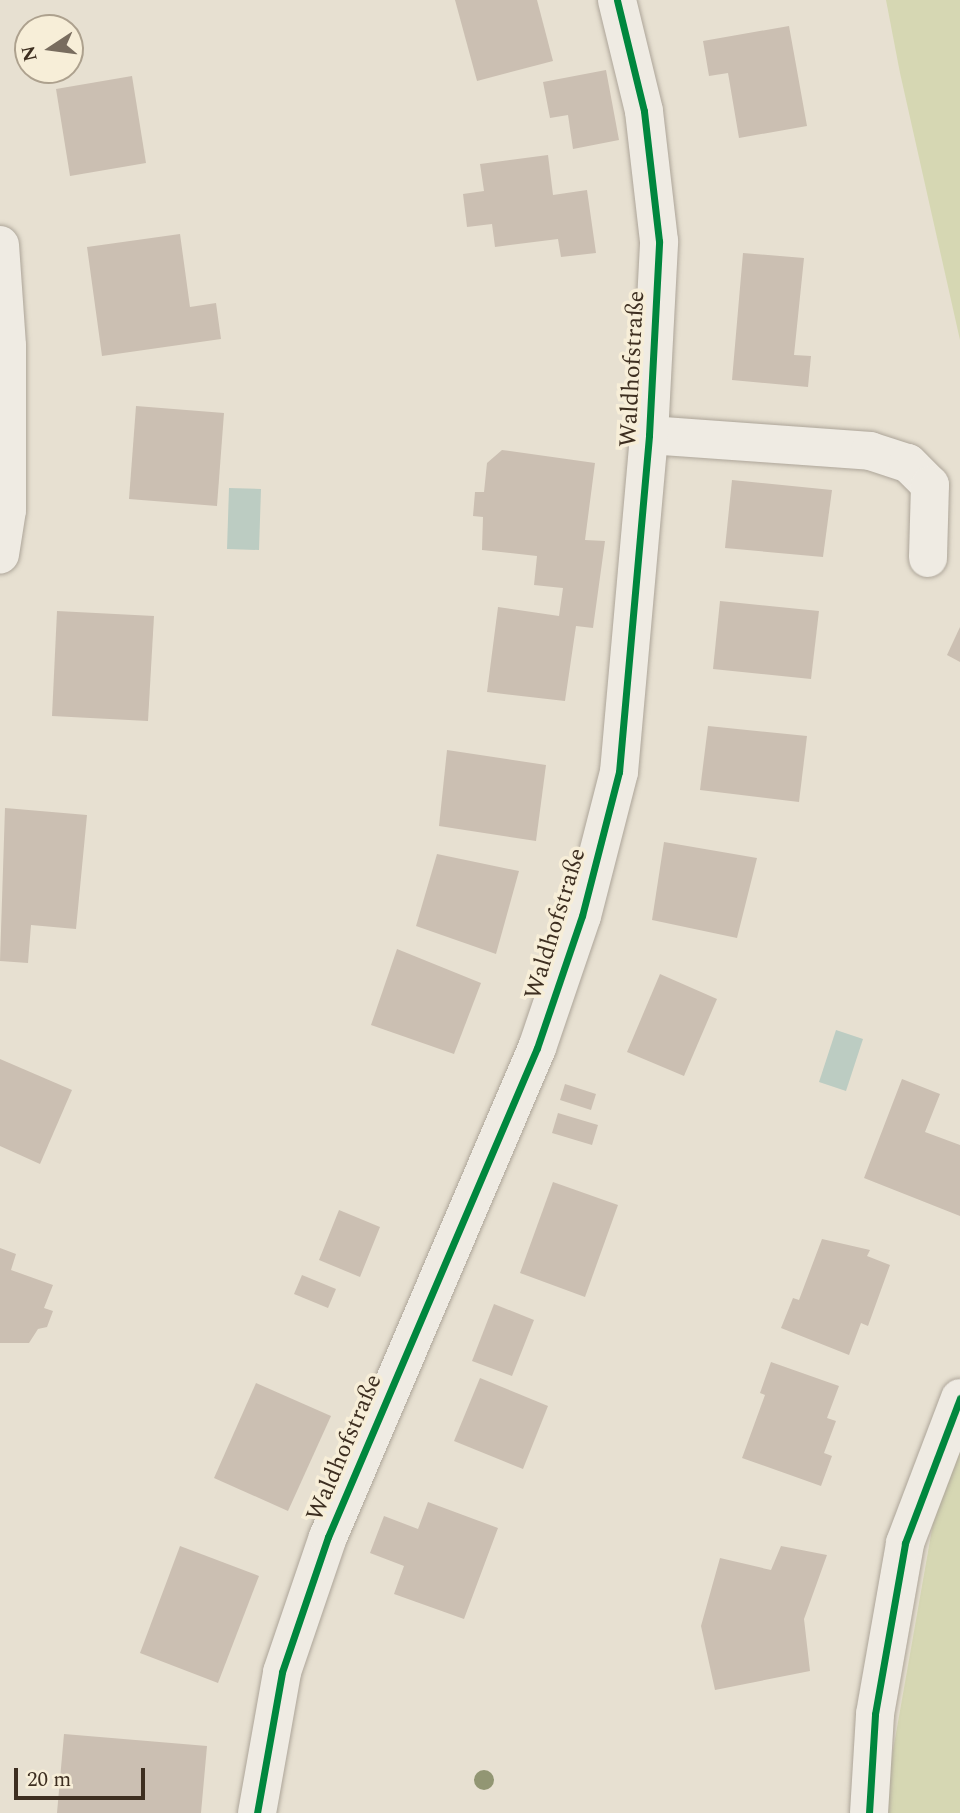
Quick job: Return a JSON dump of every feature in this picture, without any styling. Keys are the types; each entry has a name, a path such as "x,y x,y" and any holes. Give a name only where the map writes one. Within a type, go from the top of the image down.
{"street":[{"name":"Waldhofstraße","path":"257,1813 282,1672 328,1537 537,1048 582,916 619,772 649,435 659,241 644,111 617,0"},
{"path":"0,244 7,345 7,510 0,554"},
{"path":"649,435 870,451 908,463 930,485 928,558"},
{"path":"869,1813 875,1714 905,1543 960,1398"}],"green space":[{"path":"886,0 960,0 960,340 900,73"},
{"path":"960,1434 960,1813 882,1813 938,1495"}],"shaded area":[{"path":"229,488 261,489 259,550 227,549"},
{"path":"836,1030 863,1039 846,1091 819,1082"}],"building":[{"path":"455,0 537,0 553,61 477,81"},
{"path":"789,26 807,126 739,138 728,73 709,76 703,41"},
{"path":"606,70 619,140 573,149 568,115 550,118 543,82"},
{"path":"132,76 146,163 70,176 56,89"},
{"path":"548,155 553,195 587,190 596,253 561,257 558,239 495,247 492,224 467,227 463,194 484,191 480,164"},
{"path":"180,234 190,307 216,303 221,339 102,356 87,247"},
{"path":"743,253 804,258 794,355 811,356 808,387 732,380"},
{"path":"136,406 224,413 217,506 129,499"},
{"path":"502,450 595,463 585,540 605,541 593,628 576,626 565,701 487,692 498,607 559,616 563,588 534,585 537,556 482,550 483,517 473,516 475,492 484,492 487,463"},
{"path":"732,480 832,490 823,557 725,548"},
{"path":"720,601 819,611 811,679 713,669"},
{"path":"57,611 154,616 148,721 52,716"},
{"path":"960,627 960,662 947,655"},
{"path":"708,726 807,736 799,802 700,790"},
{"path":"447,750 546,765 536,841 439,826"},
{"path":"5,808 87,815 76,929 31,925 28,963 0,961"},
{"path":"664,842 757,858 737,938 652,920"},
{"path":"437,854 519,871 496,954 416,926"},
{"path":"397,949 481,983 454,1054 371,1025"},
{"path":"660,974 717,999 684,1076 627,1052"},
{"path":"0,1059 72,1090 40,1164 0,1146"},
{"path":"902,1079 940,1094 925,1132 960,1145 960,1216 864,1178"},
{"path":"565,1084 596,1094 591,1110 560,1100"},
{"path":"558,1113 598,1125 592,1145 552,1133"},
{"path":"553,1182 618,1205 585,1297 520,1273"},
{"path":"339,1210 380,1227 360,1277 319,1260"},
{"path":"822,1239 870,1250 867,1256 890,1265 868,1326 861,1323 849,1355 781,1328 793,1298 799,1300"},
{"path":"0,1248 16,1254 11,1270 53,1285 44,1308 53,1311 47,1327 38,1329 29,1343 0,1343"},
{"path":"302,1275 336,1289 328,1308 294,1294"},
{"path":"494,1304 534,1320 512,1376 472,1361"},
{"path":"771,1362 839,1386 827,1418 836,1421 824,1453 832,1456 821,1486 742,1458 765,1395 760,1393"},
{"path":"480,1378 548,1406 523,1469 454,1441"},
{"path":"256,1383 331,1416 288,1511 214,1478"},
{"path":"428,1502 498,1528 464,1619 394,1594 404,1566 370,1553 384,1516 418,1529"},
{"path":"180,1546 259,1576 218,1683 140,1653"},
{"path":"781,1546 827,1555 804,1619 810,1671 715,1690 701,1626 720,1558 771,1570"},
{"path":"64,1734 207,1746 201,1813 57,1813"}],"cycle path":[{"path":"257,1813 282,1672 328,1537 537,1048 582,916 619,772 649,435 659,241 644,111 617,0"},
{"path":"869,1813 875,1714 905,1543 960,1398"}]}
